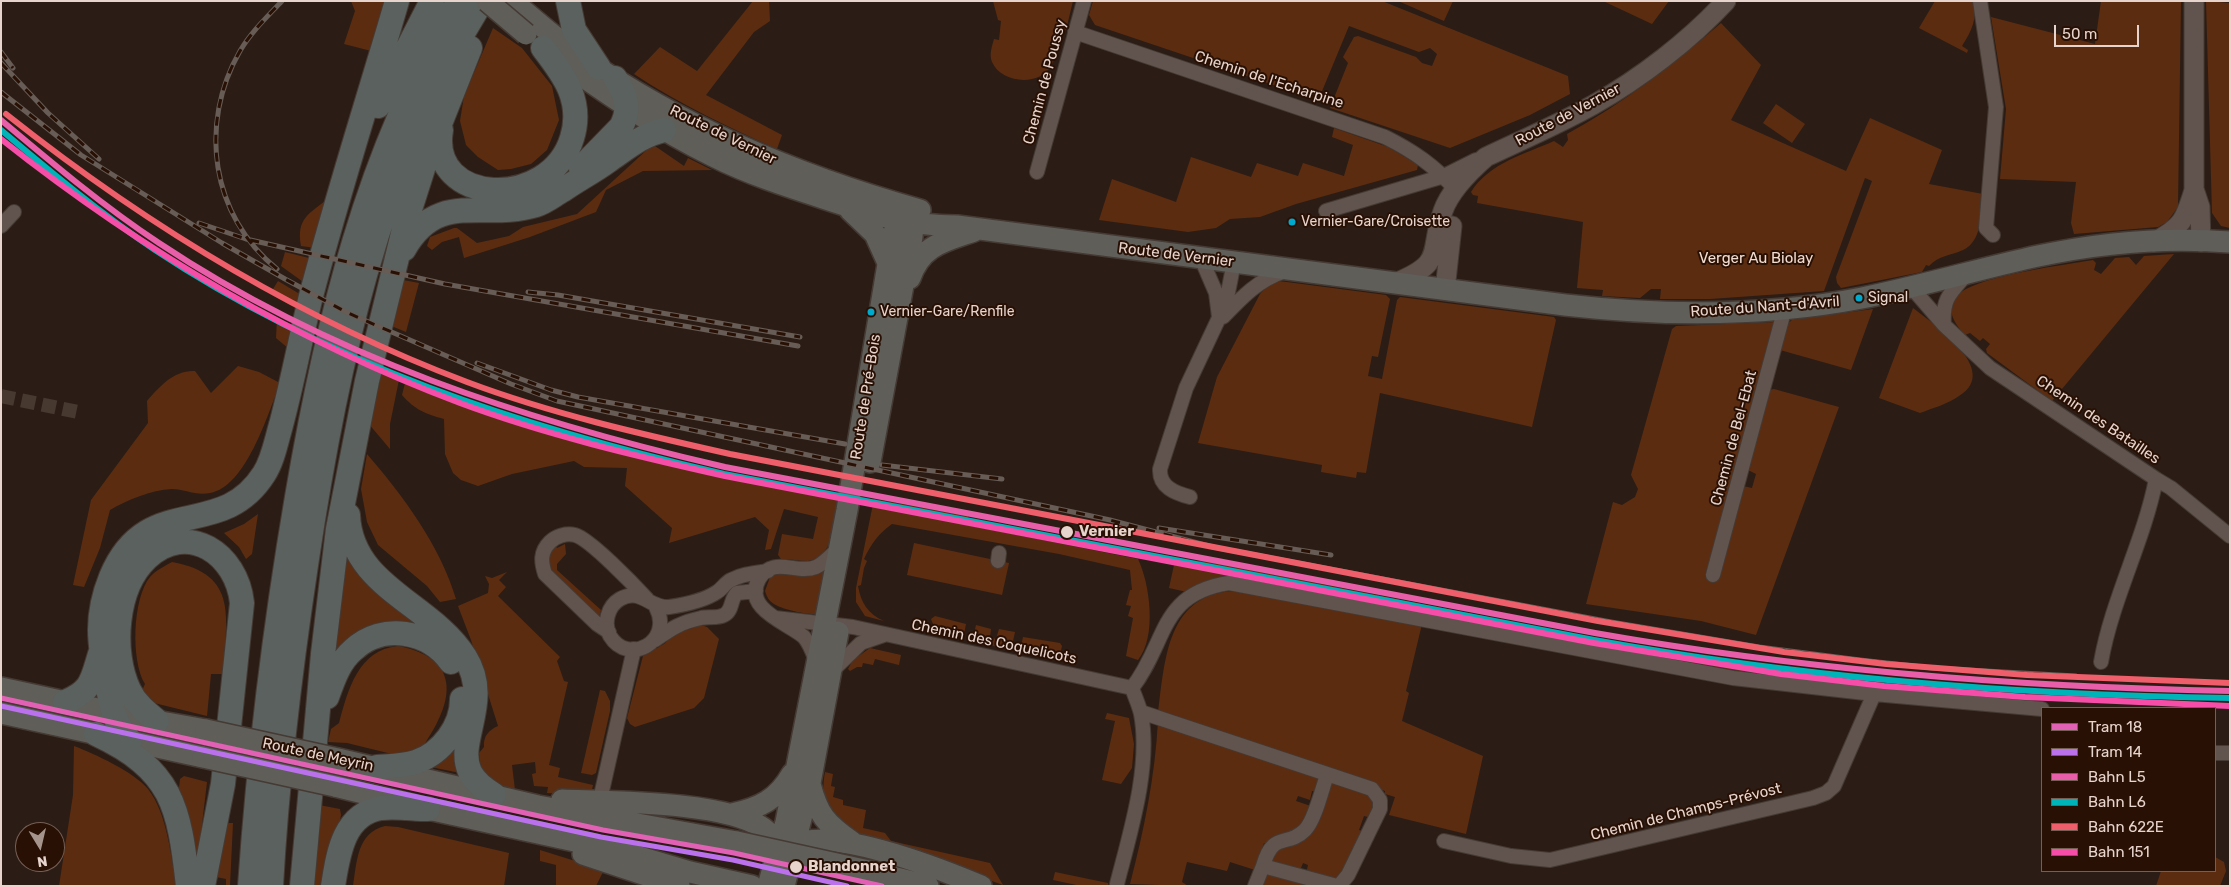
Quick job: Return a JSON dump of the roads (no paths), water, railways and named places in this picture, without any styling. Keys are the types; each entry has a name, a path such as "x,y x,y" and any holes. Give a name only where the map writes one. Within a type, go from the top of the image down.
{"highway":[{"path":"130,741 120,730 113,712 100,654 100,623 104,601 112,576 128,547 138,537 155,526 221,511 253,489 271,461 289,396 305,319 397,1"},
{"path":"337,206 382,97 432,1"},
{"path":"250,886 265,718 279,617 312,412 339,294 354,241 376,176 399,119 428,57 459,1"},
{"path":"270,886 285,721 310,538 332,415 358,300 385,211 417,127 456,45 482,1"},
{"path":"302,886 338,529 348,486 367,381 398,262 405,225 417,187 469,49 492,1"},
{"path":"563,189 620,127 625,119 627,107 623,91 574,30 568,1"},
{"path":"444,114 440,140 441,155 445,164 459,178 478,187 503,191 524,187 543,178 555,167 567,150 573,133 575,115 567,83 535,34"},
{"path":"398,262 412,236 420,226 435,216 457,210 511,210 526,208 544,202 634,142 664,130"},
{"path":"279,617 289,396"},
{"path":"348,486 350,534 363,563 382,582 450,638 466,659 476,692 475,716 467,749 468,765 473,776 504,797"},
{"path":"157,721 136,702 123,674 119,643 123,603 134,576 152,554 172,545 196,544 212,550 228,563 238,582 242,602 223,784 203,886"},
{"path":"318,722 337,672 347,656 358,646 377,636 399,633 417,636 437,647 453,665 459,680 462,702 457,724 442,744 421,760 403,765 377,767"},
{"path":"65,702 80,695 88,688 100,654"},
{"path":"96,734 136,755 156,774 166,790 180,827 188,886"},
{"path":"333,886 343,840 356,820 367,812 382,808 428,809"}],"main road":[{"path":"487,1 535,34"},
{"name":"Route de Vernier","path":"512,1 535,34 627,107 664,130 713,156 764,179 844,205 957,226 1445,290"},
{"name":"Route de Vernier","path":"535,34 582,58 712,132 769,159 843,186 906,217"},
{"path":"844,205 875,234 888,264 897,274 900,281 901,302"},
{"name":"Route de Pré-Bois","path":"832,625 840,547 861,435 893,234 906,217"},
{"name":"Route de Pré-Bois","path":"780,870 810,783 824,668 832,625 901,302 906,217"},
{"path":"901,302 914,266 923,254 942,242 979,229"},
{"name":"Route du Nant-d'Avril","path":"1445,290 1624,311 1704,313 1785,308 1834,302 1912,288 2058,253 2154,242 2230,242"},
{"name":"Route de Pré-Bois","path":"780,870 797,765 824,668"},
{"name":"Route de Meyrin","path":"1,688 377,767 618,822 737,842 928,886"},
{"name":"Route de Meyrin","path":"1,713 616,850 752,886"},
{"path":"732,814 757,808 770,800 788,781 797,765"},
{"path":"810,783 815,803 827,825 854,844"},
{"path":"504,797 696,808 732,814 763,828 780,870 813,839 854,844 924,864 981,886"},
{"path":"515,829 542,841 679,886"}],"street":[{"name":"Chemin de Poussy","path":"1037,172 1084,1"},
{"name":"Route de Vernier","path":"1395,283 1414,275 1428,264 1437,245 1450,183 1486,157 1593,105 1611,94 1670,51 1726,1"},
{"path":"1980,1 1996,107 1986,228 1994,235"},
{"path":"2194,1 2194,189 2200,207 2201,242"},
{"name":"Chemin de l'Echarpine","path":"1076,32 1385,137 1410,150 1435,167 1450,183"},
{"path":"1326,211 1450,183 1445,290"},
{"path":"2154,242 2173,232 2183,222 2194,189"},
{"path":"1,226 14,212"},
{"path":"1202,258 1216,293 1219,321"},
{"path":"1190,497 1175,493 1164,484 1160,479 1160,469 1186,388 1226,303 1234,262"},
{"path":"1219,321 1250,289 1264,279 1290,269"},
{"path":"1944,325 1943,313 1946,300 1966,275"},
{"name":"Chemin des Batailles","path":"1912,288 1944,325 1990,368 2156,479 2151,503 2106,633 2101,662"},
{"name":"Chemin de Bel-Ebat","path":"1713,575 1785,308"},
{"path":"2156,479 2171,488 2230,536"},
{"path":"655,640 661,624 652,603 579,536 562,535 553,539 542,554 542,566 545,574 597,624 609,632 620,645 634,650 643,648 655,640 674,626 702,618 724,615 729,611 737,592 756,591"},
{"path":"609,632 608,616 617,601 633,595 652,603 673,606 712,595 729,580 751,573 768,571 785,565 807,569 816,567 840,547"},
{"path":"768,571 761,577 756,591 759,604 775,618 807,640 824,668 861,643 885,635"},
{"path":"1117,884 1131,830 1141,773 1143,733 1141,712 1132,688 1146,671 1166,625 1175,610 1196,594 1211,587 1230,583 1733,678 1874,694 2041,709"},
{"name":"Chemin des Coquelicots","path":"775,618 832,625 885,635 1132,688"},
{"path":"602,802 606,773 634,650"},
{"name":"Chemin de Champs-Prévost","path":"1444,841 1511,856 1550,860 1813,798 1826,793 1834,786 1874,694"},
{"path":"1141,712 1372,789 1380,803 1348,875 1338,886 1263,866"},
{"path":"2216,753 2230,753"},
{"path":"1255,886 1267,851 1275,843 1304,831 1310,823 1327,775"}],"tunnel":[{"path":"1,396 78,412"}],"railway":[{"path":"277,269 255,247 237,223 225,196 218,168 216,138 219,108 227,79 240,51 254,31 282,1"},
{"path":"1,52 13,68"},
{"path":"1,63 48,113 99,159"},
{"path":"1,92 81,155 222,243 285,279 348,313 511,384 557,401 1110,520 1213,547 1611,622 1759,647 1860,660 1932,668 2076,676"},
{"path":"199,223 246,239 445,284 798,346"},
{"path":"528,292 558,295 800,337"},
{"path":"477,363 551,390 578,397 845,444"},
{"path":"882,465 1002,479"},
{"path":"1159,528 1331,555"}],"tram line":[{"name":"18","path":"1,698 603,830 734,853 882,886"},
{"name":"14","path":"1,706 601,837 733,860 847,886"}],"rail line":[{"name":"622E","path":"6,114 59,155 169,231 284,299 344,329 404,357 467,382 531,404 663,439 730,454 1598,621 1784,652 1886,664 2027,675 2230,683"},
{"name":"L5","path":"1,120 78,184 138,229 224,283 292,320 361,352 432,381 577,429 651,449 725,467 1595,633 1674,646 1832,667 1991,681 2230,691"},
{"name":"L6","path":"1,130 57,177 155,250 221,290 288,327 358,359 501,413 649,456 724,474 1594,640 1673,653 1752,665 1910,682 2070,693 2230,698"},
{"name":"151","path":"1,139 54,180 164,255 278,321 338,351 460,403 492,415 625,453 725,476 1594,643 1781,674 1884,686 2025,697 2230,706"}],"place":[{"name":"Vernier-Gare/Croisette","path":"1292,222"},
{"name":"Signal","path":"1859,298"},
{"name":"Vernier-Gare/Renfile","path":"871,312"},
{"name":"Vernier","path":"1067,532"},
{"name":"Blandonnet","path":"796,867"}],"park label":[{"name":"Verger Au Biolay","path":"1756,259"}]}
